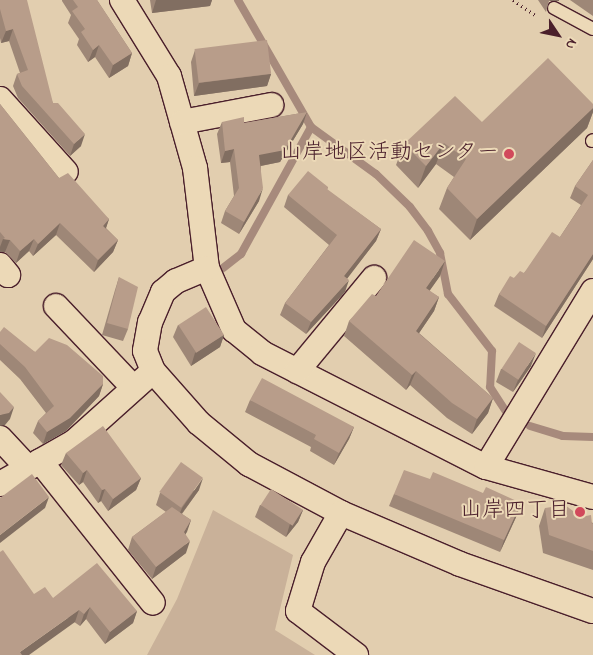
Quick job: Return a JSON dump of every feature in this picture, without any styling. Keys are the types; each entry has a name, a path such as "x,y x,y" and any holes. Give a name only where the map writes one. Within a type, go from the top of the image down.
{"street":[{"path":"122,0 169,76 195,168 207,268 234,330 262,353 486,467 593,497"},
{"path":"0,98 66,172"},
{"path":"182,122 271,104"},
{"path":"207,268 176,280 162,292 147,334 145,351 153,371 199,423 249,464 340,513 460,564 593,610"},
{"path":"297,371 374,278"},
{"path":"486,467 593,291"},
{"path":"56,306 134,388"},
{"path":"0,484 74,442 153,371"},
{"path":"0,438 34,464 153,603"},
{"path":"340,513 313,562 298,611 356,655"}],"lane":[{"path":"554,8 593,29"}],"shaded area":[{"path":"213,510 293,555 275,630 315,655 147,655 177,599"}],"building":[{"path":"0,0 27,0 53,103 58,103 85,134 74,144 22,86 17,74 28,70 13,29 6,31 0,9"},
{"path":"73,0 97,0 132,53 113,65 99,45 93,50 81,32 85,29 72,11 78,7"},
{"path":"267,40 271,74 199,83 195,49"},
{"path":"548,58 593,104 593,108 477,219 447,188 466,159 444,143 426,166 404,144 455,96 482,122"},
{"path":"0,104 59,178 68,173 109,219 103,226 118,240 98,260 60,223 38,244 34,239 20,251 10,240 3,239 5,238 0,232"},
{"path":"307,112 285,150 259,155 263,188 244,222 225,211 239,188 234,149 225,151 222,122 244,117 244,123"},
{"path":"593,160 593,254 546,326 499,294 510,276 514,278 520,271 524,273 552,232 560,237 588,195 575,186"},
{"path":"308,171 328,187 327,189 381,229 344,276 349,280 311,322 285,303 337,235 288,195"},
{"path":"414,240 445,261 426,288 439,297 416,331 493,398 477,419 452,403 416,371 412,375 349,321 372,294 376,296"},
{"path":"119,277 138,287 128,329 107,323"},
{"path":"206,307 224,335 196,353 178,325"},
{"path":"4,327 35,352 49,338 67,345 103,376 103,384 70,418 47,432 38,421 54,406 25,367 0,344 0,332"},
{"path":"519,342 536,353 518,380 502,369"},
{"path":"262,378 354,427 339,453 314,439 316,435 250,400"},
{"path":"0,392 14,407 9,413 0,415"},
{"path":"103,426 141,478 113,499 105,489 102,490 87,470 83,473 66,453"},
{"path":"181,462 203,478 181,508 159,492"},
{"path":"404,470 430,479 433,472 483,493 486,487 521,503 504,540 394,494"},
{"path":"32,474 49,497 0,535 0,498"},
{"path":"271,489 303,510 293,526 261,505"},
{"path":"565,505 581,517 591,515 593,523 593,551 549,535 545,508"},
{"path":"172,507 191,520 184,532 190,541 156,567 132,537"},
{"path":"3,550 34,594 45,587 53,598 97,563 137,611 110,632 90,607 84,614 79,610 20,652 22,655 0,655 0,552"}],"waterway":[{"path":"238,0 311,127 376,174 410,207 428,231 440,253 448,294 492,351 490,387 506,412"},
{"path":"223,268 241,254 311,127"},
{"path":"530,426 563,436 593,437"}],"place":[{"name":"山岸地区活動センター","path":"509,154"},
{"name":"山岸四丁目","path":"580,512"}]}
